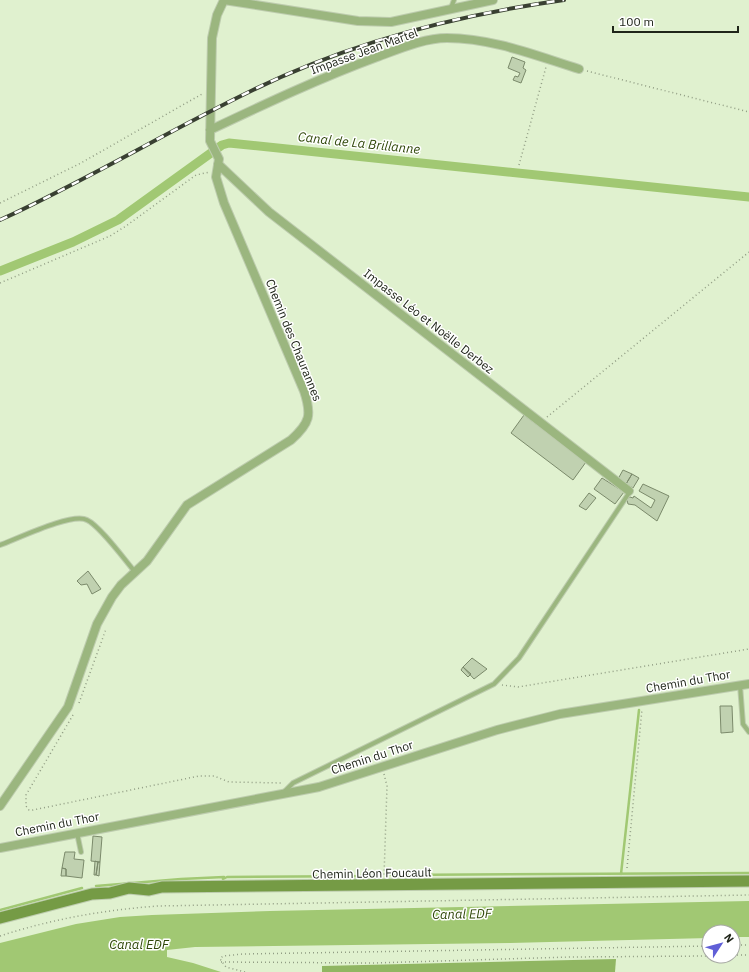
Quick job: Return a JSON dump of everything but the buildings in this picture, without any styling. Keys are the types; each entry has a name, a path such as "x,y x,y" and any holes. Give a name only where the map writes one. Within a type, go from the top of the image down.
{"main road":[{"name":"Chemin Léon Foucault","path":"0,918 92,894 110,893 129,888 149,890 162,887 384,886 749,881"}],"street":[{"path":"211,89 213,31 217,15 224,0 377,23 398,21 450,8 493,0"},
{"name":"Impasse Jean Martel","path":"210,130 317,80 392,52 432,40 447,38 471,40 514,49 580,69"},
{"name":"Chemin des Chaurannes","path":"0,806 65,713 104,609 121,585 152,556 187,505 291,440 304,428 309,417 309,407 304,391 224,203 216,179 218,164 210,130 211,89"},
{"name":"Impasse Léo et Noëlle Derbez","path":"218,164 269,212 629,491"},
{"name":"Chemin du Thor","path":"0,848 77,832 319,787 529,721 560,714 749,684"}],"lane":[{"path":"450,8 454,0"},
{"path":"283,793 291,784 494,684 519,658 630,494 629,491"},
{"path":"0,545 64,521 83,518 93,524 135,572"},
{"path":"740,685 744,724 749,732"},
{"path":"77,832 80,852"}],"path":[{"path":"519,165 548,59"},
{"path":"580,69 749,112"},
{"path":"0,203 81,163 211,89"},
{"path":"0,283 110,236 196,176 206,172 216,173"},
{"path":"546,418 749,252"},
{"path":"77,708 106,629"},
{"path":"494,684 518,687 749,649"},
{"path":"627,868 643,701"},
{"path":"73,715 59,741 40,767 26,795 26,806 29,810 199,776 214,776 229,782 291,784"},
{"path":"380,767 385,778 386,786 384,886"},
{"path":"0,936 52,920 85,914 158,906 749,895"},
{"path":"221,962 220,959 223,956 243,954 701,946"},
{"path":"221,962 373,963 570,956 701,956"},
{"path":"221,962 226,967 245,972"}],"shaded area":[{"path":"616,959 615,972 322,972 322,966"}],"water":[{"name":"Canal EDF","path":"749,901 749,937 741,937 741,924 701,924 701,938 510,943 195,947 167,950 167,957 221,972 0,972 0,943 76,924 120,917 270,911"}],"waterway":[{"name":"Canal de La Brillanne","path":"0,271 73,242 118,220 222,145 229,143 749,197"},
{"path":"621,874 639,710"},
{"path":"391,875 749,873"},
{"path":"223,879 227,877 379,876"},
{"path":"96,886 224,877"},
{"path":"0,910 82,888"}],"railway":[{"path":"0,220 64,189 253,90 328,58 366,44 444,22 524,6 564,0"}]}
